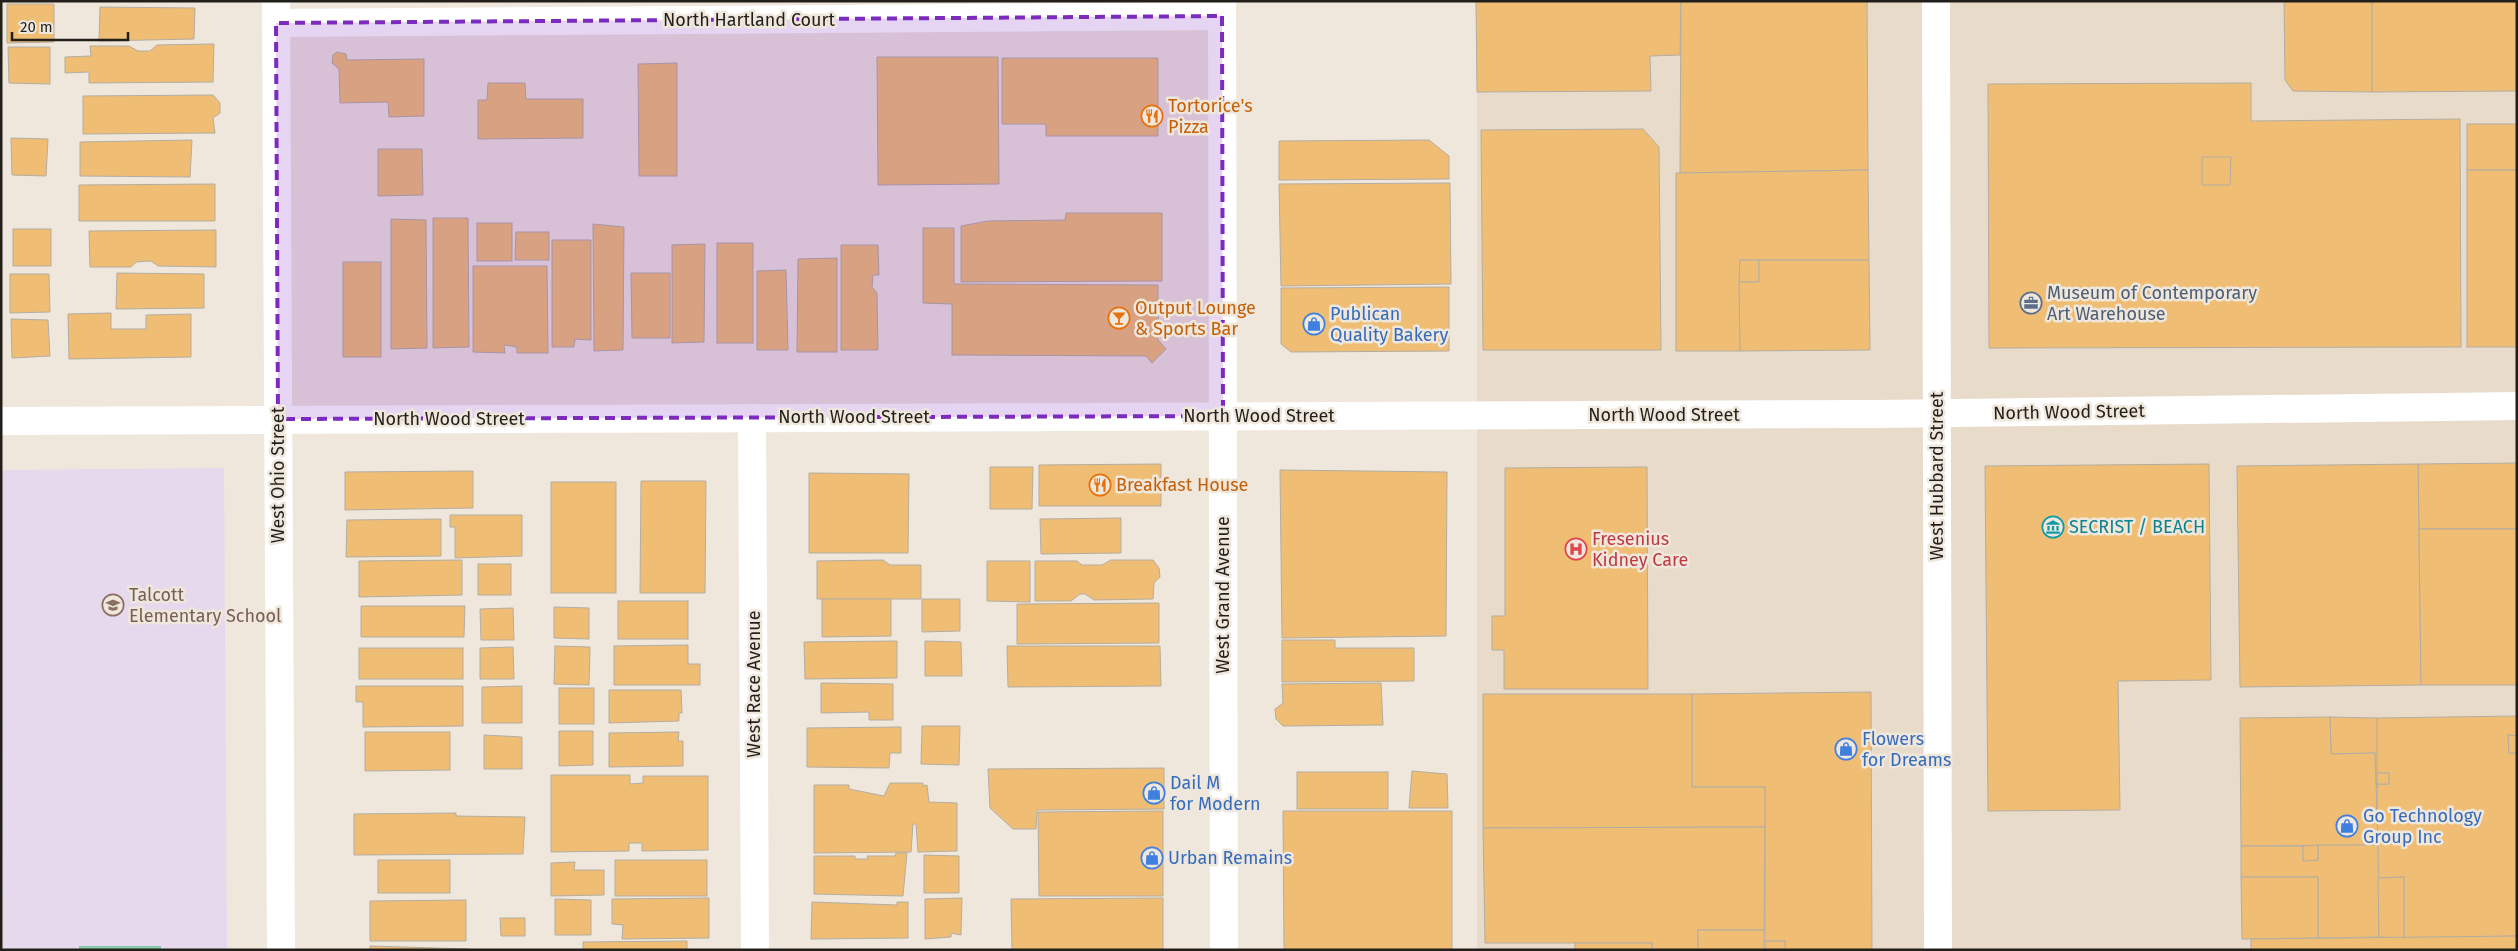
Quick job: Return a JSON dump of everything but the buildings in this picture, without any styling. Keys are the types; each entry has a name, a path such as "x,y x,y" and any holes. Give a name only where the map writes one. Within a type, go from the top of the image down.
{"street":[{"name":"West Hubbard Street","path":"1936,1 1938,950"},
{"name":"North Hartland Court","path":"276,12 1222,9"},
{"name":"West Grand Avenue","path":"1222,9 1224,950"},
{"name":"West Ohio Street","path":"276,12 281,950"},
{"name":"North Wood Street","path":"1,421 1936,414 2517,406"},
{"name":"West Race Avenue","path":"752,418 755,950"}],"highlighted area":[{"path":"1222,16 1223,416 278,419 276,23"}],"shaded area":[{"path":"1477,1 2517,1 2517,950 1477,950"},
{"name":"Talcott Elementary School","path":"224,468 227,950 3,950 1,470"}],"green space":[{"path":"79,946 161,946 161,950 79,950"}],"place":[{"name":"Tortorice's Pizza","path":"1152,116"},
{"name":"Museum of Contemporary Art Warehouse","path":"2031,303"},
{"name":"Output Lounge & Sports Bar","path":"1119,318"},
{"name":"Publican Quality Bakery","path":"1314,324"},
{"name":"Breakfast House","path":"1100,485"},
{"name":"SECRIST / BEACH","path":"2053,527"},
{"name":"Fresenius Kidney Care","path":"1576,549"},
{"name":"Talcott Elementary School","path":"113,605"},
{"name":"Flowers for Dreams","path":"1846,749"},
{"name":"Dail M for Modern","path":"1154,793"},
{"name":"Go Technology Group Inc","path":"2347,826"},
{"name":"Urban Remains","path":"1152,858"}]}
